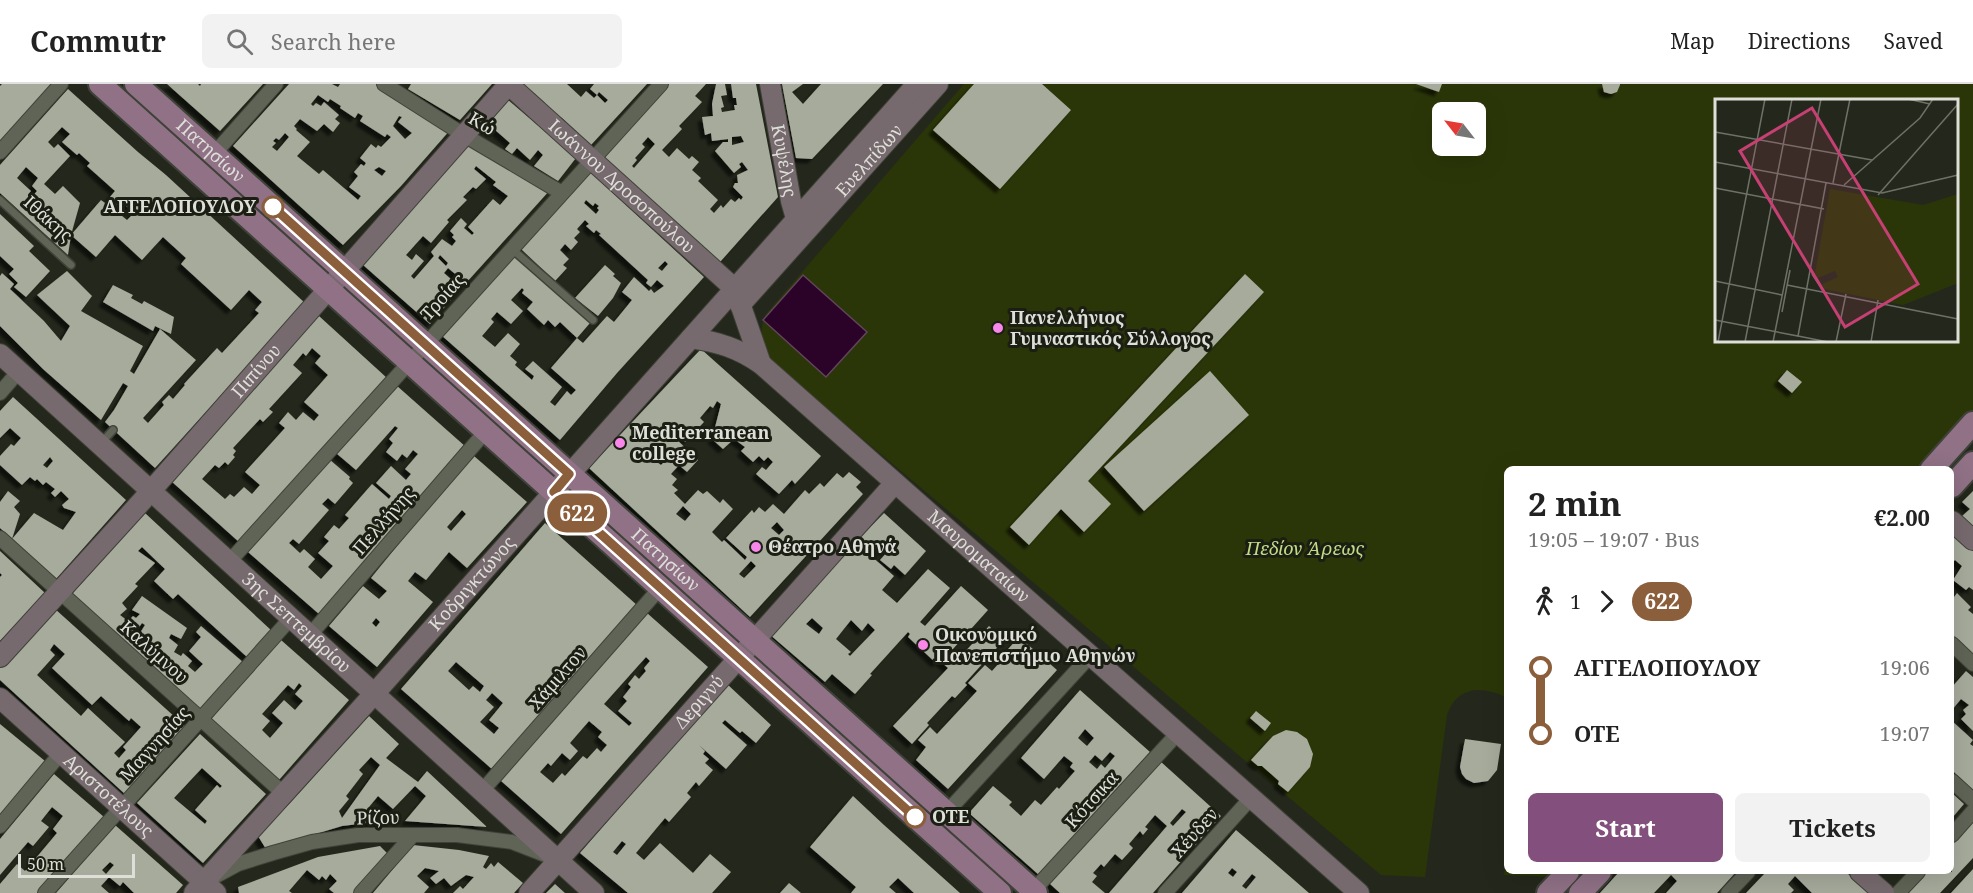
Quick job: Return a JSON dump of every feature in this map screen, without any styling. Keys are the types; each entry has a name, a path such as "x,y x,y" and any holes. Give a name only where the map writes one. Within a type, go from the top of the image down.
{"main road":[{"name":"Πατησίων","path":"100,84 1000,893"},
{"name":"Πατησίων","path":"136,84 1035,892"},
{"name":"Πιπίνου","path":"0,657 151,491 508,84"},
{"name":"Ιωάννου Δροσοπούλου","path":"508,84 738,297"},
{"name":"Κυψέλης","path":"770,84 798,228"},
{"name":"Ευελπίδων","path":"798,228 916,84"},
{"name":"Ευελπίδων","path":"798,228 938,84"},
{"name":"Κοδριγκτώνος","path":"204,889 284,794 691,338 738,297 798,228"},
{"name":"Μαυροματαίων","path":"738,297 760,364"},
{"name":"Μαυροματαίων","path":"691,338 727,345 745,353 760,364 1359,893"},
{"name":"3ης Σεπτεμβρίου","path":"0,354 594,893"},
{"path":"1935,466 1973,423"},
{"path":"1954,484 1973,463"},
{"name":"Δεριγνύ","path":"529,893 895,483"},
{"path":"1954,523 1973,540"},
{"name":"Αριστοτέλους","path":"0,698 122,808 204,889"},
{"path":"1548,893 1566,874"},
{"path":"1580,893 1598,874"},
{"path":"1862,874 1884,893"}],"street":[{"path":"0,152 61,84"},
{"path":"214,154 276,84"},
{"name":"Κώ","path":"384,84 562,193"},
{"name":"Τροίας","path":"229,562 661,84"},
{"path":"0,393 19,371"},
{"name":"Πελλήνης","path":"310,635 486,431"},
{"name":"Καλύμνου","path":"0,538 284,794"},
{"name":"Χάμιλτον","path":"482,791 660,588"},
{"name":"Μαγνησίας","path":"45,893 291,618"},
{"path":"1954,646 1973,664"},
{"path":"947,812 1090,656"},
{"name":"Κότσικα","path":"1035,892 1178,733"},
{"path":"0,826 61,753"},
{"path":"1954,783 1973,800"},
{"name":"Χέυδεν","path":"1165,893 1251,798"},
{"path":"1954,833 1973,811"},
{"name":"Ρίζου","path":"204,889 238,864 312,842 358,835 457,835 512,842 558,860"},
{"path":"361,893 413,835"},
{"path":"1728,893 1746,874"},
{"path":"1898,893 1916,874"}],"lane":[{"name":"Ιθάκης","path":"0,201 71,265"},
{"path":"512,249 592,320"},
{"path":"100,445 113,430"}],"green space":[{"name":"Πεδίον Άρεως","path":"964,84 1973,84 1973,417 1928,466 1504,466 1504,697 1488,691 1471,691 1464,693 1451,705 1447,715 1425,877 1381,875 768,359 762,331 766,314"},
{"path":"1504,874 1554,874 1551,877"}],"shaded area":[{"path":"803,275 867,332 826,377 763,320"}],"building":[{"path":"2,84 53,84 0,142 0,86"},
{"path":"167,84 198,84 200,86 201,84 263,84 220,131"},
{"path":"289,84 332,84 338,87 340,84 378,84 451,129 401,186 343,245 233,146","holes":["318,95 328,102 330,99 355,118 358,113 363,116 360,121 385,137 387,134 391,137 381,147 378,145 376,148 371,144 360,158 366,163 364,166 361,164 354,172 358,176 349,187 361,196 358,200 323,170 319,174 297,156 310,142 294,126 300,119 317,131 324,124 333,132 340,123 335,119 339,115 324,102 321,106 316,103 313,106 311,104","399,116 402,117 398,122 412,133 405,139 393,126","285,133 289,137 277,151 272,147 276,143 273,141 276,138 279,140","379,167 386,171 382,176 374,170"]},
{"path":"411,84 492,84 460,120 408,89"},
{"path":"520,84 567,84 581,97 586,91 594,98 597,95 590,89 594,84 647,84 591,145 562,118 543,106 545,103 534,93 533,95","holes":["599,92 608,100 605,103 597,95"]},
{"path":"669,84 706,84 695,96 702,102 679,126 682,129 662,150 669,157 677,148 689,159 692,156 699,162 692,170 701,178 698,181 718,200 710,209 714,213 721,205 723,208 731,199 735,202 739,198 741,200 743,197 733,187 735,183 738,183 737,175 748,170 742,162 739,164 741,167 734,173 715,151 723,142 728,142 728,139 712,141 711,133 705,135 702,117 713,116 712,104 716,84 725,84 727,95 721,96 724,107 721,108 722,112 735,110 734,105 737,105 736,98 733,98 731,84 756,84 778,197 720,262 602,156","holes":["741,136 744,142 732,145 732,137","648,137 655,144 634,168 632,166 637,160 635,158 645,147 642,144"]},
{"path":"782,84 803,84 792,92 803,104 821,84 883,84 812,159 796,158"},
{"path":"974,84 1042,84 1071,110 1000,189 933,130"},
{"path":"1416,84 1442,84 1439,92"},
{"path":"1602,84 1620,85 1617,92 1611,94 1604,92"},
{"path":"68,89 166,175 305,303 155,468 105,422 128,386 123,383 101,420 43,369 0,326 0,276 2,273 14,284 10,289 44,321 61,341 70,326 37,295 67,271 92,296 81,311 143,346 130,371 134,374 160,329 196,360 143,418 148,423 164,405 162,402 169,395 173,399 217,348 222,353 259,313 255,310 262,302 249,290 231,310 181,264 186,258 163,237 142,260 115,235 96,257 71,235 68,255 0,193 0,165","holes":["62,127 70,134 62,142 90,163 87,166 115,191 105,203 101,200 71,235 80,203 63,186 55,194 44,184 70,156 58,144 54,148 48,142","26,167 38,178 32,186 37,191 31,198 28,195 31,191 17,178","123,203 134,213 127,220 116,211"]},
{"path":"507,99 576,158 558,181 534,166 543,155 538,150 530,160 517,148 512,154 505,149 510,143 486,122"},
{"path":"471,142 550,190 466,283 448,268 444,273 461,288 430,324 362,264","holes":["476,166 496,182 493,185 508,196 500,205 493,199 468,227 474,233 472,235 464,228 467,224 461,218 450,231 456,241 452,246 442,239 431,252 434,256 414,279 411,276 424,261 416,254 412,260 406,255 423,236 431,243 449,222 447,220 467,200 463,197 486,179 474,169","440,255 448,263 446,266 438,258"]},
{"path":"589,171 704,277 560,440 440,334 512,254 590,323 577,338 583,343 607,316 614,322 632,300 622,292 634,277 654,293 664,286 657,280 651,287 646,283 648,280 599,235 601,234 596,230 594,233 586,226 589,224 585,220 577,229 580,232 574,238 578,242 571,250 565,244 560,250 569,259 563,265 567,268 555,281 520,248","holes":["586,200 593,206 595,203 599,206 596,214 584,203","665,261 668,264 662,271 658,268","522,288 524,290 522,293 533,302 527,309 544,325 548,320 555,327 560,322 577,338 551,368 576,390 571,395 567,391 555,406 550,402 562,387 533,361 525,369 534,376 532,380 515,365 517,362 510,356 520,344 508,333 495,347 482,336 494,322 491,319 497,312 511,324 523,311 511,300"]},
{"path":"0,214 34,246 29,251 50,271 26,297 14,287 18,283 9,274 14,269 0,256"},
{"path":"605,265 621,283 613,298 598,316 575,298"},
{"path":"1245,274 1264,292 1088,481 1111,504 1084,532 1061,509 1029,545 1010,527"},
{"path":"113,285 133,295 131,298 142,304 144,301 174,317 171,334 155,326 153,331 103,302"},
{"path":"319,316 387,378 239,542 170,480","holes":["312,348 321,356 315,363 328,375 304,402 319,415 314,421 303,412 296,420 288,412 279,423 285,428 245,472 260,485 252,494 244,487 234,497 230,494 225,499 202,479 215,465 219,468 225,462 228,465 235,457 233,455 236,451 233,448 260,419 263,422 273,412 269,409 302,373 293,365 303,353 306,356"]},
{"path":"701,349 821,456 795,484 792,480 779,494 756,474 762,467 766,470 773,462 768,457 764,461 759,456 753,462 741,451 745,447 734,439 723,449 712,439 721,404 717,401 713,408 710,406 700,418 704,422 685,442 674,432 667,438 670,441 674,437 698,460 687,472 679,465 671,474 677,479 672,485 678,490 674,493 685,504 698,490 703,494 707,491 720,503 723,499 733,509 712,532 722,542 724,540 745,560 747,557 726,538 752,510 754,513 759,507 765,512 773,504 784,514 805,490 809,494 820,483 824,487 837,473 843,478 849,472 861,482 856,487 863,494 750,617 589,468","holes":["659,455 665,461 661,465 654,460","683,506 691,514 685,521 676,514","777,522 784,530 779,535 771,528","751,561 756,566 744,578 739,574"]},
{"path":"1787,370 1802,382 1792,393 1778,381"},
{"path":"1210,371 1249,415 1144,511 1104,467"},
{"path":"396,385 466,447 319,614 248,552 329,459 350,477 353,483 335,504 328,498 322,504 329,510 299,544 293,539 289,543 300,553 304,549 315,559 308,567 321,579 333,566 318,553 329,541 324,537 334,525 339,529 349,518 345,515 372,484 389,499 391,496 376,483 391,466 406,480 411,474 405,469 418,454 413,450 407,458 402,454 397,461 386,452 393,443 389,439 398,428 395,426 356,470 336,453"},
{"path":"13,397 126,500 56,579 12,539 34,513 63,530 76,512 64,508 62,505 69,499 61,491 55,497 51,493 55,489 46,482 43,485 37,479 35,481 30,477 22,485 0,465 0,456 11,444 14,446 21,438 10,428 0,438 0,411","holes":["50,457 53,461 47,468 43,465"]},
{"path":"474,456 527,502 467,568 449,552 426,580 415,572 408,581 433,602 377,667 329,626 363,586 379,599 387,591 371,578","holes":["462,510 466,514 451,531 447,527","376,618 380,622 376,627 372,623"]},
{"path":"8,491 20,501 14,507 20,514 12,539 0,528 0,502"},
{"path":"1973,491 1973,529 1961,517 1970,509 1962,502"},
{"path":"145,513 272,631 247,657 178,594 173,599 154,581 165,569 142,547 138,551 155,563 135,584 138,586 122,603 127,609 120,615 128,621 133,616 136,618 140,614 132,610 142,596 187,628 181,639 171,634 169,638 178,645 174,652 181,656 183,653 192,661 188,666 195,672 203,664 189,651 201,637 196,632 201,626 244,663 200,710 70,596","holes":["142,623 145,625 140,633 137,630"]},
{"name":"Οικονομικό Πανεπιστήμιο Αθηνών","path":"884,513 926,551 905,575 894,565 891,569 880,560 889,550 886,548 882,551 878,547 870,555 894,576 882,590 897,603 928,569 950,588 920,622 925,626 961,586 988,610 952,650 960,657 989,626 1004,640 965,683 967,685 955,698 952,696 927,723 929,725 912,744 893,726 948,668 939,660 936,663 908,637 910,634 908,632 855,694 832,674 825,682 768,633","holes":["812,618 823,628 819,634 806,624","851,620 862,631 868,623 875,630 850,656 848,654 851,652 836,639"]},
{"path":"545,523 638,606 493,770 401,689","holes":["456,662 484,686 480,692 473,686 469,690 448,671","492,693 503,703 489,720 499,728 494,734 480,722 494,707 486,700"]},
{"path":"1954,535 1973,551 1973,590 1969,587 1966,590 1954,581 1962,566 1955,560"},
{"path":"0,551 45,593 0,641 0,577 2,575 0,573"},
{"path":"1957,593 1971,607 1968,610 1973,614 1973,656 1954,637 1954,597"},
{"path":"54,608 186,727 125,794 0,680 0,668","holes":["54,644 65,654 52,668 92,705 101,696 129,721 131,718 141,727 123,747 126,750 119,758 114,753 125,742 88,708 81,716 37,675 55,655 50,650"]},
{"path":"647,613 708,667 561,834 500,780","holes":["646,657 650,661 644,668 646,671 639,679 635,675 628,684 631,687 623,697 627,701 618,711 632,723 629,726 604,704","589,721 602,732 598,737 607,745 601,752 597,748 587,759 583,756 565,776 562,773 553,783 540,772 548,763 551,766 562,753 570,760 578,751 570,743"]},
{"path":"1019,637 1057,670 948,789 916,760 926,747 918,740 930,727 937,734 977,691 968,683 985,665 992,671 1001,661 999,659"},
{"path":"281,640 349,700 279,780 211,719","holes":["299,683 302,686 295,694 303,701 295,710 284,700 272,713 283,723 270,738 262,730 270,721 262,714 288,685 294,690"]},
{"path":"1966,671 1973,677 1973,731 1961,719 1966,714 1963,710 1969,705 1961,699 1954,708 1954,685"},
{"path":"727,684 771,725 756,743 725,720 722,723 747,745 726,769 699,745 705,751 703,754 709,759 705,763 713,770 699,786 696,782 687,793 691,797 669,822 665,818 636,853 644,860 660,843 693,873 710,854 731,872 712,893 628,893 580,853","holes":["622,841 626,844 617,855 613,852"]},
{"path":"1080,690 1150,752 1039,875 969,813 993,786 1012,802 1009,805 1021,816 1035,800 1041,805 1075,771 1070,767 1073,763 1064,756 1044,779 1021,758","holes":["1085,729 1094,738 1087,746 1078,738","1110,752 1115,756 1105,768 1101,764 1097,769 1089,762 1095,755 1102,761"]},
{"path":"1256,711 1271,723 1265,731 1250,718"},
{"path":"369,716 399,744 386,758 418,782 427,771 487,827 405,821 426,796 415,786 393,809 378,796 369,807 387,822 342,826 266,849 258,836","holes":["371,757 380,765 342,818 339,811 349,799 346,796 363,774 359,770"]},
{"path":"1954,723 1973,740 1970,744 1973,746 1973,791 1954,772"},
{"path":"0,724 45,761 0,816"},
{"path":"1286,730 1297,732 1307,739 1313,754 1310,767 1288,792 1262,766 1258,766 1251,760 1273,736"},
{"path":"200,734 266,794 203,863 137,803","holes":["202,768 222,786 220,788 217,785 195,810 207,821 205,824 174,798"]},
{"path":"1465,739 1501,744 1497,770 1488,781 1474,783 1462,774 1460,767"},
{"path":"1160,761 1221,816 1153,893 1109,893 1167,826 1155,815 1145,827 1148,829 1143,835 1140,831 1129,844 1133,848 1122,860 1115,854 1104,867 1101,864 1093,873 1097,876 1092,882 1105,893 1060,893 1049,883","holes":["1182,809 1186,812 1173,826 1170,823"]},
{"path":"54,774 104,817 37,893 0,893 0,884 17,864 25,871 57,833 53,829 63,816 52,807 41,821 49,827 33,846 28,842 0,875 0,839"},
{"path":"1954,795 1964,804 1954,816"},
{"path":"853,796 960,893 914,893 898,878 889,887 896,893 851,893 856,887 810,847"},
{"path":"1973,822 1973,858 1940,893 1907,893 1925,874 1954,874 1954,843"},
{"path":"115,825 183,885 176,893 134,893 123,882 120,886 109,877 101,886 109,893 56,893","holes":["110,862 114,865 106,874 102,870"]},
{"path":"1236,830 1309,893 1182,893","holes":["1232,868 1237,872 1233,877 1228,873","1252,874 1256,877 1246,889 1242,886"]},
{"path":"413,845 489,856 483,867 486,869 491,863 494,867 498,862 523,883 514,893 453,893 460,886 463,889 474,877 466,875 451,886 444,878 436,884 430,878 439,871 425,868 417,876 429,887 424,893 373,893"},
{"path":"380,846 389,855 354,893 334,893 329,889 337,881 330,874 326,880 322,876 319,880 307,870 289,891 292,893 239,893 238,887 318,857"},
{"path":"1973,869 1973,893 1951,893"},
{"path":"1617,874 1734,874 1717,893 1666,893 1677,881 1671,875 1654,893 1600,893"},
{"path":"1764,874 1848,874 1869,893 1812,893 1795,876 1788,884 1794,890 1791,893 1746,893"},
{"path":"789,883 801,893 780,893"},
{"path":"555,884 565,893 546,893"}],"bus line":[{"name":"622","path":"273,207 569,474 554,492 915,817"}],"place":[{"name":"ΑΓΓΕΛΟΠΟΥΛΟΥ","path":"273,207"},
{"name":"Πανελλήνιος Γυμναστικός Σύλλογος","path":"998,328"},
{"name":"Mediterranean college","path":"620,443"},
{"name":"Θέατρο Αθηνά","path":"756,547"},
{"name":"Οικονομικό Πανεπιστήμιο Αθηνών","path":"923,645"},
{"name":"ΟΤΕ","path":"915,817"}]}
